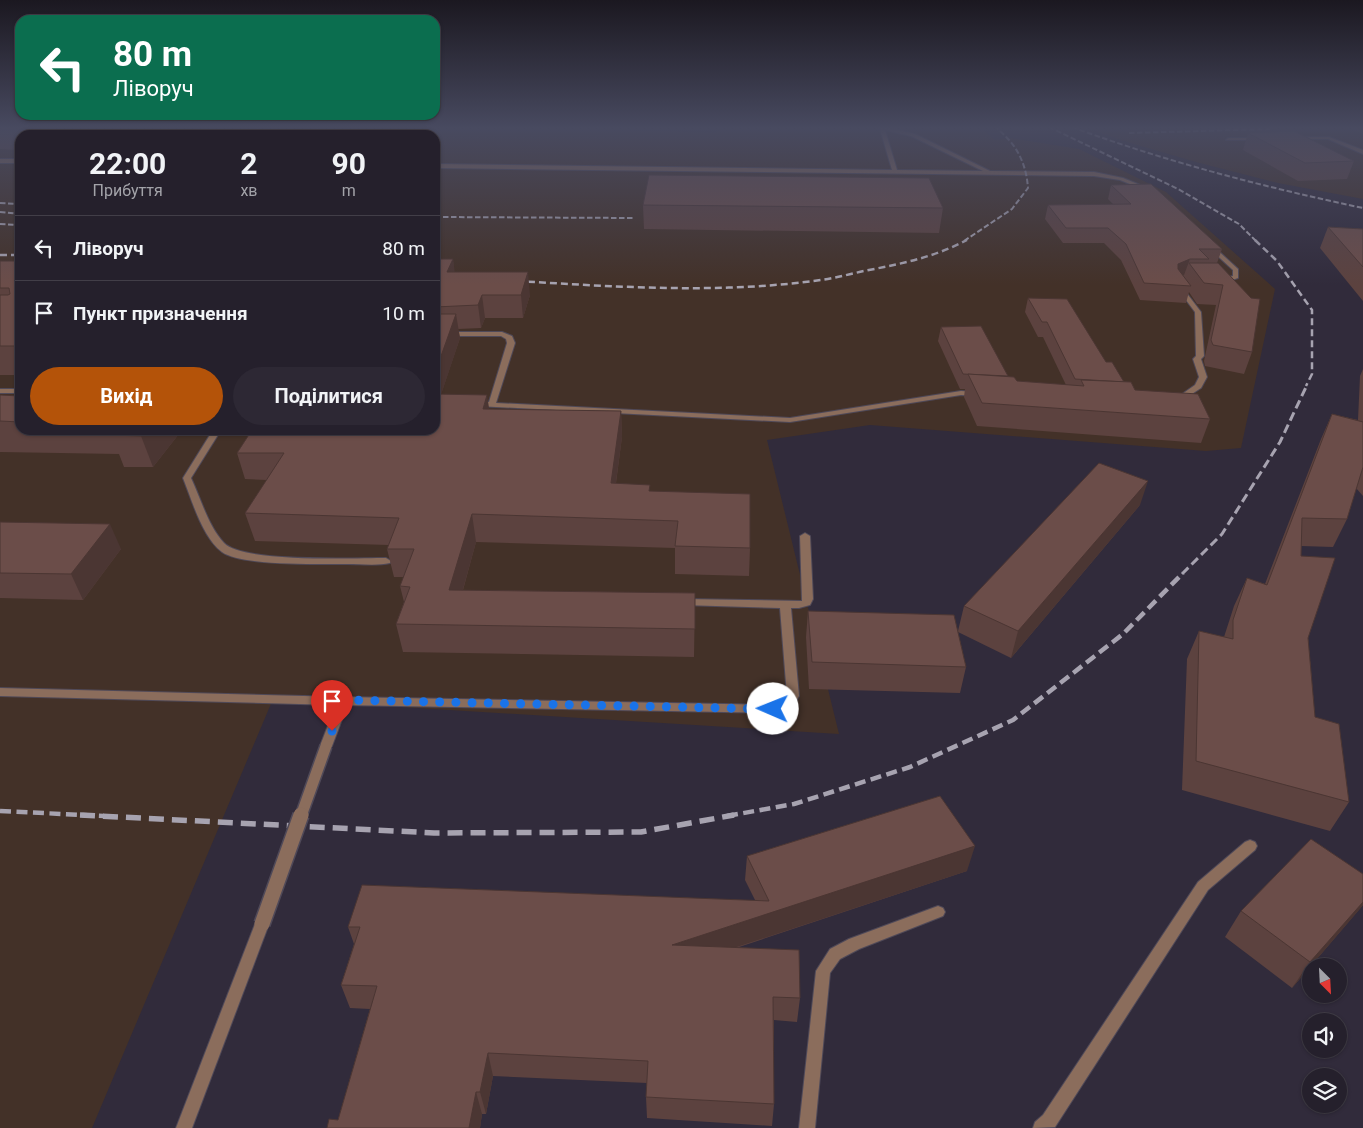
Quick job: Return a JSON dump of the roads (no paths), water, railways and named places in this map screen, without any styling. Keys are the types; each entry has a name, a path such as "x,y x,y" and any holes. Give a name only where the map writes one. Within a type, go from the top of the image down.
{"street":[{"path":"1123,180 1151,191"},
{"path":"1206,279 1226,280 1236,276 1236,270 1207,243"},
{"path":"1173,404 1198,386 1203,376 1197,360 1200,356 1198,312 1178,284 1178,280"},
{"path":"440,334 502,334 509,338 511,343 492,404"},
{"path":"0,391 15,391"},
{"path":"473,404 790,420 961,393 981,394"},
{"path":"214,435 187,478 215,539 228,552 252,558 386,561"},
{"path":"676,602 785,604 799,606 806,603 808,599 805,536"},
{"path":"0,692 773,709 788,706 793,696 785,604"},
{"path":"184,1128 262,924 343,700"},
{"path":"1041,1128 1049,1121 1203,886 1250,846"},
{"path":"807,1128 823,971 835,954 854,944 938,912"}],"railway":[{"path":"964,241 1012,209 1028,188 1027,180"},
{"path":"1159,180 1239,224 1255,240"},
{"path":"1243,180 1363,208"},
{"path":"0,203 15,204"},
{"path":"0,212 15,214"},
{"path":"440,217 634,218"},
{"path":"0,224 15,225"},
{"path":"517,281 669,288 745,287 783,284 827,279 907,262 943,251 967,240"},
{"path":"1255,240 1277,261 1312,310 1312,374 1306,386"},
{"path":"0,255 15,255"},
{"path":"1183,573 1222,534 1280,442 1307,385"},
{"path":"727,816 794,804 910,767 1013,720 1123,634 1183,573"},
{"path":"0,811 104,816"},
{"path":"80,815 434,833 641,832 734,815"}]}
